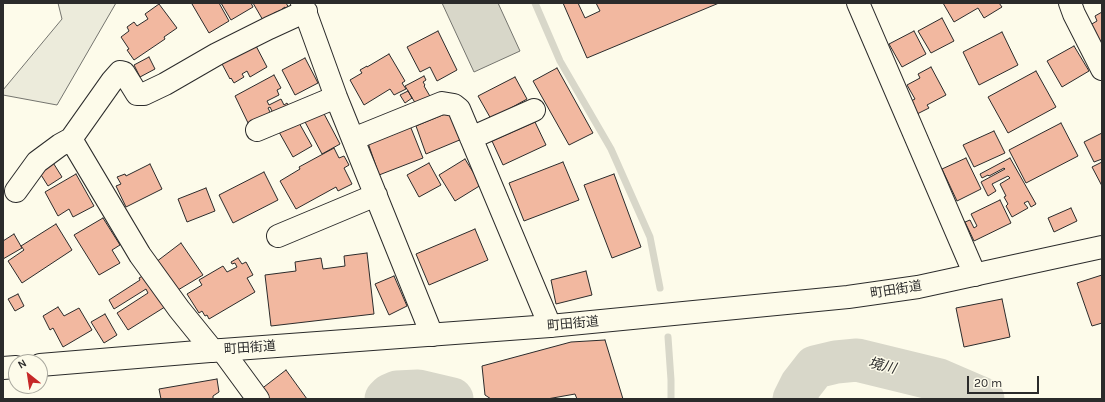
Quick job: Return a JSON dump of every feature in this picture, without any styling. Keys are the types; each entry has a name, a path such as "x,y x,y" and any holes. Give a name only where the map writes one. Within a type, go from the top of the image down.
{"main road":[{"path":"858,3 975,275"},
{"path":"16,191 37,162 60,145 71,140 112,81 120,72 124,73 137,94 144,94 166,84 304,7 336,97 432,335"},
{"path":"1076,7 1102,69"},
{"path":"257,130 336,97"},
{"path":"353,139 442,103 454,105 459,109 550,326"},
{"path":"471,138 534,110"},
{"path":"71,140 140,254 179,309 218,351 258,399"},
{"path":"278,236 376,195"},
{"name":"町田街道","path":"48,364 550,326 848,298 975,275 1102,246"}],"shaded area":[{"path":"58,3 116,3 57,105 3,95 3,90 62,19"},
{"path":"442,3 498,3 520,51 474,72"}],"building":[{"path":"219,3 229,21 209,33 192,4"},
{"path":"221,3 251,3 253,7 231,20"},
{"path":"253,3 286,3 289,8 286,10 285,7 280,13 279,11 274,13 275,15 264,22"},
{"path":"563,3 578,3 585,18 600,11 596,3 719,3 587,58"},
{"path":"943,3 999,3 1002,7 984,18 978,8 954,22"},
{"path":"159,4 177,28 164,37 165,39 134,60 121,37 129,31 127,27 134,22 137,26 148,19 145,14"},
{"path":"1102,12 1102,46 1090,25 1097,21 1095,16"},
{"path":"942,18 954,41 931,53 918,31"},
{"path":"438,31 457,70 437,81 430,67 420,72 407,47"},
{"path":"914,31 926,54 902,67 889,44"},
{"path":"1002,32 1018,65 979,85 963,52"},
{"path":"255,44 267,67 250,77 247,71 242,74 244,77 234,83 231,78 230,79 221,62"},
{"path":"1074,46 1089,71 1062,87 1047,61"},
{"path":"389,54 405,81 402,83 406,89 394,95 390,89 364,105 350,80 362,73 360,70"},
{"path":"149,57 155,69 140,77 134,65"},
{"path":"305,58 318,83 295,95 282,70"},
{"path":"931,67 946,95 927,105 929,108 917,114 911,101 915,99 907,85 920,78 918,74"},
{"path":"557,68 593,133 569,145 533,81"},
{"path":"1036,71 1056,107 1008,133 988,97"},
{"path":"274,75 281,88 277,90 279,95 267,101 269,105 281,99 284,105 287,103 289,107 274,115 270,107 268,108 271,114 249,125 235,96"},
{"path":"424,76 426,80 423,82 425,85 424,86 431,98 417,106 405,86"},
{"path":"515,77 527,99 491,119 478,96"},
{"path":"408,91 412,98 405,103 400,95"},
{"path":"322,110 340,144 322,154 304,120"},
{"path":"450,112 462,139 426,154 416,126"},
{"path":"298,121 312,146 293,157 279,132"},
{"path":"535,122 546,145 503,165 492,141"},
{"path":"409,123 423,158 379,175 367,140"},
{"path":"1061,123 1078,156 1026,183 1009,150"},
{"path":"994,131 1005,153 974,167 963,145"},
{"path":"1102,133 1102,159 1094,162 1084,142"},
{"path":"334,148 339,158 344,156 349,165 344,168 352,184 338,191 336,187 296,209 280,181 300,169 299,167"},
{"path":"966,158 981,189 957,201 942,169"},
{"path":"1010,158 1036,204 1031,207 1028,201 1024,203 1028,208 1012,217 1006,206 1008,204 1004,197 1006,196 1000,184 1010,178 1008,176 992,184 996,191 988,196 981,182 1005,169 1004,168 982,178 980,174"},
{"path":"465,159 481,185 455,201 439,175"},
{"path":"52,161 62,177 48,186 38,170"},
{"path":"563,162 579,200 524,221 509,183"},
{"path":"1102,162 1102,186 1092,167"},
{"path":"429,163 441,185 419,197 407,175"},
{"path":"150,164 162,189 126,207 116,186 121,184 117,177 125,174 126,176"},
{"path":"264,172 278,200 233,223 219,195"},
{"path":"76,174 94,206 73,217 69,209 58,216 45,192"},
{"path":"614,174 641,247 612,258 584,185"},
{"path":"206,188 215,211 187,222 178,199"},
{"path":"1000,200 1011,223 974,241 965,222 970,220 974,228 977,226 971,214"},
{"path":"1071,208 1077,221 1054,232 1048,218"},
{"path":"103,218 120,245 112,250 120,263 99,275 74,235"},
{"path":"56,224 72,250 22,283 8,261 24,250 21,246"},
{"path":"475,229 488,260 429,285 416,254"},
{"path":"14,234 22,248 3,259 3,241"},
{"path":"181,243 203,275 178,290 156,262"},
{"path":"367,253 374,314 271,326 265,275 296,271 295,262 321,258 323,269 345,266 344,256"},
{"path":"238,258 242,264 246,262 253,275 247,278 255,292 209,319 202,311 199,313 187,294 202,285 199,280 223,266 227,272 237,267 235,263 232,264 231,262"},
{"path":"586,271 592,295 556,304 551,280"},
{"path":"148,273 168,305 128,330 117,313 148,293 146,289 114,309 109,300 140,280 139,278"},
{"path":"1102,275 1102,323 1092,326 1077,283"},
{"path":"394,276 407,306 389,315 375,284"},
{"path":"18,294 24,306 15,311 8,299"},
{"path":"1002,299 1010,337 964,347 956,308"},
{"path":"58,307 64,316 79,308 92,330 63,347 53,328 50,330 43,316"},
{"path":"105,314 117,335 104,343 91,322"},
{"path":"605,340 623,399 577,399 575,394 547,399 491,399 485,395 482,366 571,342"},
{"path":"286,370 307,399 268,399 260,390"},
{"path":"217,379 219,392 213,396 213,399 161,399 159,389"}],"waterway":[{"path":"535,3 560,61 611,149 650,237 660,288"},
{"path":"668,337 671,399"},
{"name":"境川","path":"794,399 801,385 815,367 836,362 857,360 939,380 983,399"},
{"name":"境川","path":"386,399 390,395 397,392 418,391 452,399"}]}
